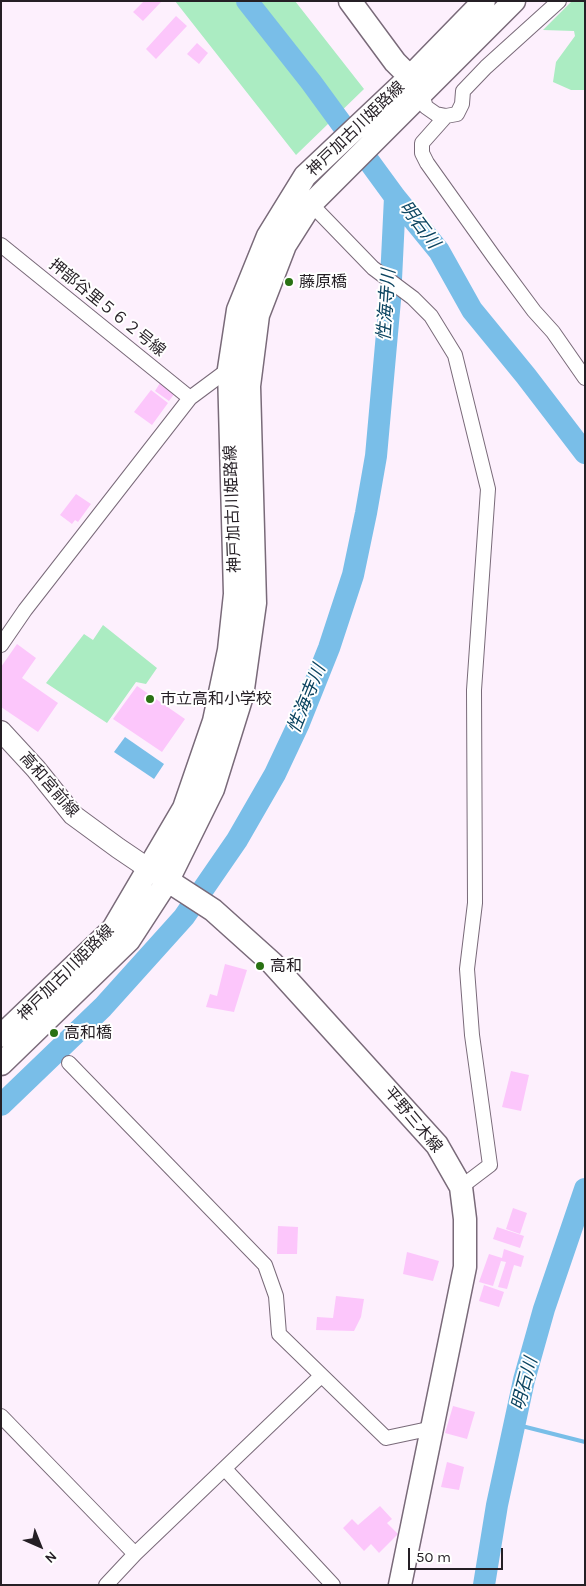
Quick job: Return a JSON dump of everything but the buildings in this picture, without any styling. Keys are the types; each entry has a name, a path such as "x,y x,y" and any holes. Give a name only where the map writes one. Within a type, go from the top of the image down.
{"main road":[{"path":"350,1 394,62 416,85"},
{"name":"神戸加古川姫路線","path":"416,85 484,1"},
{"name":"神戸加古川姫路線","path":"1,1036 113,929 184,808 214,721 229,650 235,594 229,369 238,310 268,236 305,176 386,113 514,1"},
{"name":"神戸加古川姫路線","path":"1,1064 129,940 177,886 213,789 242,696 255,603 249,386 258,314 285,245 315,200 386,113"},
{"name":"平野三木線","path":"149,868 213,910 272,963 437,1144 462,1187 465,1219 465,1267 400,1585"}],"street":[{"path":"560,1 486,67 464,91 462,104 457,114 446,116 422,144 422,153 494,257 534,311 553,332 585,378"},
{"name":"神戸加古川姫路線","path":"416,85 426,107 436,114 446,116"},
{"path":"315,200 373,268 413,298 431,316 455,355 488,489 474,690 475,903 467,969 472,1035 490,1165 462,1187"},
{"name":"押部谷里５６２号線","path":"1,245 190,398"},
{"path":"1,646 25,610 190,398 229,369"},
{"name":"高和宮前線","path":"1,731 36,769 73,815 149,868"},
{"path":"69,1063 265,1265 276,1296 279,1334 386,1438 433,1428"},
{"path":"106,1585 135,1554 321,1376"},
{"path":"1,1416 135,1554"},
{"path":"225,1469 333,1585"}],"green space":[{"path":"175,1 295,1 364,89 296,155"},
{"path":"572,1 585,1 585,90 571,90 553,82 556,62 575,36 574,31 543,30"},
{"path":"103,625 157,668 146,684 136,682 107,723 46,683 84,634 93,640"}],"water":[{"path":"125,737 164,764 154,779 114,752"}],"waterway":[{"name":"明石川","path":"247,1 311,82 395,197 439,251 472,310 585,453"},
{"name":"性海寺川","path":"1,1105 103,1007 184,917 237,840 275,774 299,723 329,648 353,575 366,513 376,456 390,300 395,197"},
{"name":"明石川","path":"484,1585 497,1505 524,1380 544,1309 585,1189"},
{"path":"514,1424 585,1442"}],"place":[{"name":"藤原橋","path":"289,282"},
{"name":"市立高和小学校","path":"150,699"},
{"name":"高和","path":"260,966"},
{"name":"高和橋","path":"54,1033"}]}
